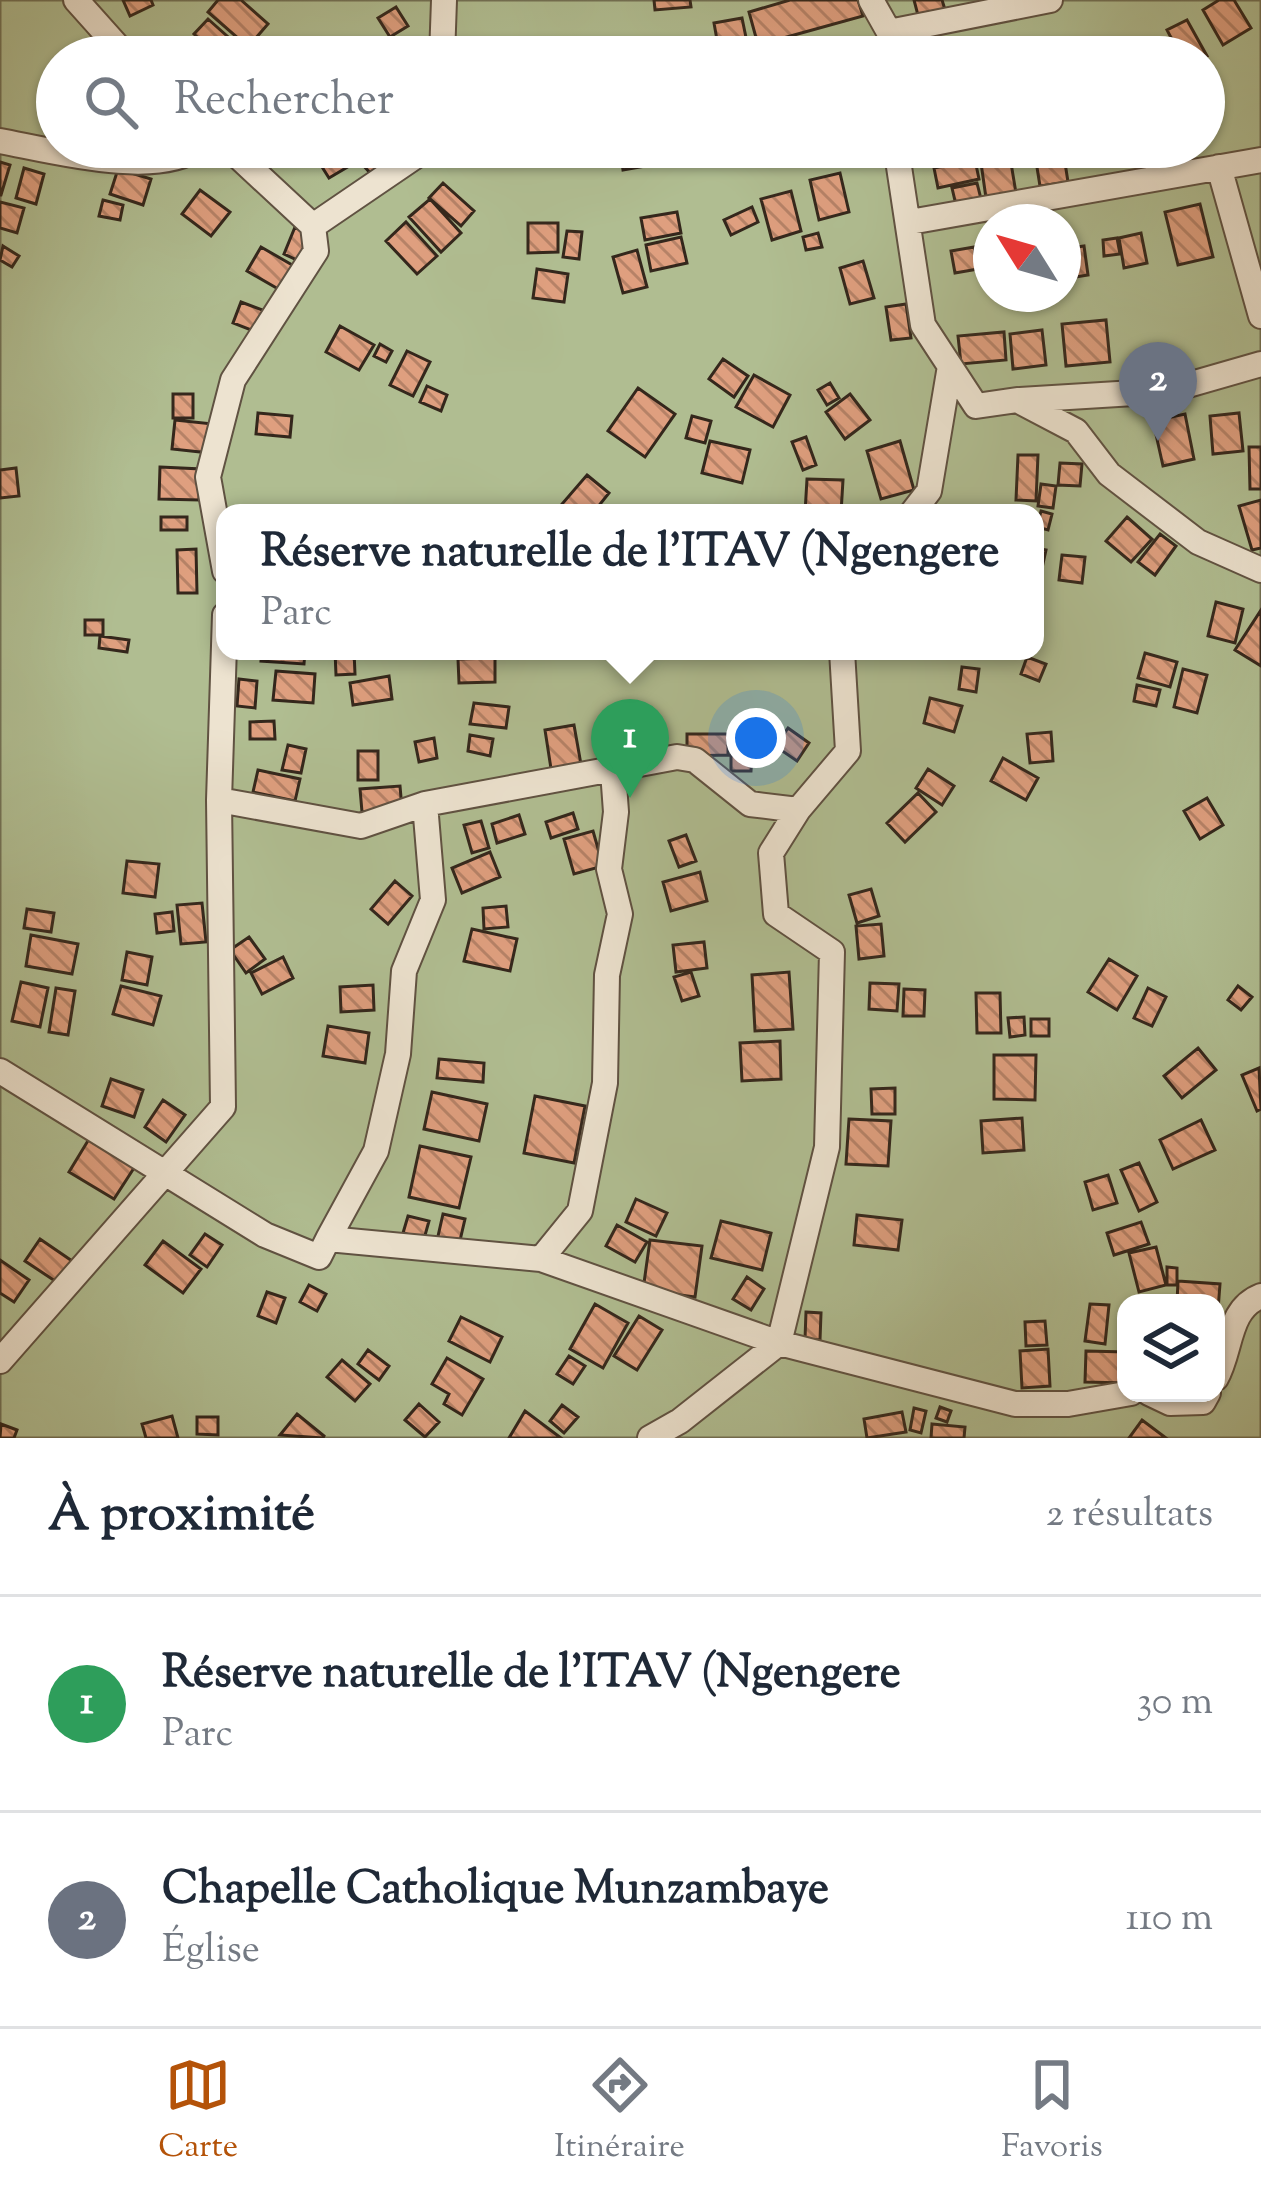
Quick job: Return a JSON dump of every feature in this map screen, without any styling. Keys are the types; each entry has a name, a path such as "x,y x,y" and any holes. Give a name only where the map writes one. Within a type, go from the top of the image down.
{"street":[{"path":"76,0 109,36"},
{"path":"443,36 444,0"},
{"path":"871,0 886,36"},
{"path":"922,36 1051,0"},
{"path":"0,141 36,146"},
{"path":"1225,166 1261,160"},
{"path":"216,521 208,477 233,380 316,251 313,226 250,168"},
{"path":"313,226 397,168"},
{"path":"900,168 923,325 949,372 976,406 1167,391 1261,364"},
{"path":"910,222 1213,168"},
{"path":"1219,168 1261,316"},
{"path":"919,504 929,491 949,372"},
{"path":"1018,400 1076,431 1109,474 1198,542 1261,570"},
{"path":"0,1361 162,1170 223,1107 219,800 224,660"},
{"path":"650,1438 680,1421 778,1343 827,1148 832,952 776,914 771,853 798,810 848,751 843,660"},
{"path":"219,800 361,826 425,803 677,757 695,760 750,804 798,810"},
{"path":"541,1258 580,1211 605,1083 607,975 620,914 609,869 616,812 613,771"},
{"path":"0,1071 283,1242 319,1256 376,1151 398,1054 404,970 433,900 425,803"},
{"path":"328,1239 541,1258 778,1343 1015,1404 1067,1404 1117,1395"},
{"path":"1225,1350 1246,1302 1261,1296"},
{"path":"1168,1402 1203,1402"}],"green space":[{"path":"0,0 1261,0 1261,1438 0,1438"}],"building":[{"path":"123,0 151,0 153,5 130,16"},
{"path":"218,0 241,0 268,24 258,36 235,36 208,12"},
{"path":"654,0 690,0 691,7 655,10"},
{"path":"790,0 858,0 863,16 791,36 756,36 749,12"},
{"path":"914,0 942,0 947,16 920,23"},
{"path":"1219,0 1234,0 1251,28 1225,44 1225,36 1218,36 1203,10"},
{"path":"396,7 408,26 389,36 378,18"},
{"path":"742,18 746,36 716,36 714,23"},
{"path":"208,19 227,36 196,36"},
{"path":"1187,20 1196,36 1170,36 1167,30"},
{"path":"0,162 10,165 1,195 0,195"},
{"path":"24,168 44,174 36,204 16,198"},
{"path":"323,168 346,168 329,178"},
{"path":"934,168 977,168 979,179 938,188"},
{"path":"982,168 1012,168 1016,193 986,198"},
{"path":"1037,168 1066,168 1068,182 1040,186"},
{"path":"118,169 151,179 143,205 110,194"},
{"path":"840,173 849,212 819,220 810,180"},
{"path":"443,183 474,211 461,226 429,198"},
{"path":"977,183 981,199 956,205 952,188"},
{"path":"200,190 230,212 211,236 182,214"},
{"path":"791,191 801,231 772,240 761,199"},
{"path":"430,199 461,233 441,252 409,217"},
{"path":"103,200 123,205 120,220 99,216"},
{"path":"0,202 24,208 17,233 0,228"},
{"path":"1200,204 1213,257 1178,265 1165,212"},
{"path":"752,207 758,222 731,235 724,220"},
{"path":"677,212 681,233 645,240 641,218"},
{"path":"406,222 437,256 417,274 386,241"},
{"path":"528,223 558,223 558,252 528,253"},
{"path":"295,227 310,235 299,261 284,254"},
{"path":"567,231 582,232 579,259 563,257"},
{"path":"818,233 822,247 806,250 803,237"},
{"path":"1141,233 1147,263 1124,268 1119,238"},
{"path":"681,237 687,263 651,271 646,245"},
{"path":"1117,238 1120,254 1104,256 1103,240"},
{"path":"3,246 19,256 12,267 0,260"},
{"path":"1081,246 1088,275 1081,276"},
{"path":"261,247 294,266 280,290 247,271"},
{"path":"973,247 973,270 955,273 951,251"},
{"path":"637,250 647,287 623,293 613,257"},
{"path":"863,261 874,298 850,304 840,268"},
{"path":"537,269 568,274 564,302 533,298"},
{"path":"241,302 268,312 259,333 233,323"},
{"path":"906,304 911,338 891,340 886,307"},
{"path":"1106,320 1110,362 1066,366 1062,324"},
{"path":"340,326 374,345 359,370 326,352"},
{"path":"1042,330 1046,365 1013,369 1010,334"},
{"path":"1004,332 1006,360 961,364 958,336"},
{"path":"380,344 392,351 386,362 374,356"},
{"path":"407,351 430,362 413,396 390,385"},
{"path":"723,359 748,376 734,397 709,379"},
{"path":"754,375 790,395 773,427 736,407"},
{"path":"830,383 839,398 827,405 818,390"},
{"path":"427,386 447,395 441,411 420,402"},
{"path":"638,388 675,414 645,457 608,431"},
{"path":"173,394 193,394 193,418 173,418"},
{"path":"850,394 870,420 845,439 826,412"},
{"path":"258,413 292,416 290,437 256,434"},
{"path":"1239,413 1243,451 1213,454 1210,416"},
{"path":"1185,414 1194,459 1163,466 1153,421"},
{"path":"692,416 711,421 705,443 686,438"},
{"path":"175,420 213,424 210,453 172,449"},
{"path":"806,437 816,465 803,470 792,442"},
{"path":"710,441 750,450 742,483 702,473"},
{"path":"900,441 914,490 881,499 867,451"},
{"path":"1249,447 1261,447 1261,489 1250,489"},
{"path":"1018,455 1038,455 1036,501 1016,500"},
{"path":"1060,463 1082,464 1080,486 1058,485"},
{"path":"160,467 201,469 199,500 159,499"},
{"path":"16,468 19,496 0,498 0,470"},
{"path":"587,475 609,493 600,504 562,504"},
{"path":"807,479 843,480 842,504 806,504"},
{"path":"1041,484 1056,486 1053,508 1038,504"},
{"path":"1261,500 1261,548 1252,550 1239,506"},
{"path":"1044,512 1052,514 1048,530 1044,529"},
{"path":"161,517 187,517 187,530 161,530"},
{"path":"1127,517 1152,539 1131,562 1106,541"},
{"path":"1160,534 1176,546 1155,575 1138,562"},
{"path":"196,549 197,593 178,593 177,550"},
{"path":"1062,555 1085,557 1082,583 1059,580"},
{"path":"1216,602 1243,609 1235,643 1208,636"},
{"path":"1261,610 1261,666 1235,650"},
{"path":"85,620 103,620 103,635 85,635"},
{"path":"100,636 129,640 127,652 99,648"},
{"path":"1145,653 1177,662 1170,687 1138,678"},
{"path":"261,660 304,660 304,664"},
{"path":"335,660 354,660 355,674 336,675"},
{"path":"458,660 495,660 495,682 459,683"},
{"path":"1026,660 1046,664 1039,681 1021,674"},
{"path":"962,667 979,669 976,692 959,689"},
{"path":"1183,669 1207,675 1197,713 1174,707"},
{"path":"276,671 315,674 313,703 273,700"},
{"path":"389,676 392,699 353,705 350,683"},
{"path":"239,679 257,681 255,708 237,706"},
{"path":"1137,685 1160,690 1156,706 1134,701"},
{"path":"930,698 962,706 954,732 924,723"},
{"path":"474,703 509,707 506,728 470,724"},
{"path":"274,721 275,739 250,739 250,722"},
{"path":"574,725 582,770 552,775 545,730"},
{"path":"788,728 809,743 797,761 775,746"},
{"path":"1051,732 1053,761 1030,763 1027,734"},
{"path":"687,734 728,734 728,755 687,756"},
{"path":"470,735 493,739 490,756 468,751"},
{"path":"434,738 437,758 419,762 415,742"},
{"path":"288,745 306,749 301,773 282,770"},
{"path":"358,751 378,751 378,780 358,780"},
{"path":"731,755 752,755 751,771 731,771"},
{"path":"1003,758 1038,778 1026,800 991,781"},
{"path":"928,769 954,786 942,805 916,788"},
{"path":"258,770 300,779 295,801 253,792"},
{"path":"400,786 402,809 362,812 360,789"},
{"path":"918,793 936,812 905,842 887,823"},
{"path":"1207,798 1223,825 1200,839 1184,811"},
{"path":"573,813 578,829 551,838 546,822"},
{"path":"519,815 525,834 497,843 492,824"},
{"path":"481,821 489,848 472,853 464,825"},
{"path":"593,831 603,866 574,874 564,839"},
{"path":"686,835 696,861 679,867 669,841"},
{"path":"490,852 500,877 462,893 452,868"},
{"path":"127,861 159,864 155,897 123,893"},
{"path":"700,872 707,901 671,911 663,882"},
{"path":"395,881 412,896 388,924 371,909"},
{"path":"871,889 879,916 857,923 849,895"},
{"path":"202,903 206,942 181,944 177,905"},
{"path":"506,906 508,927 484,929 483,908"},
{"path":"27,909 54,913 51,932 24,928"},
{"path":"172,912 174,931 157,933 155,914"},
{"path":"881,924 884,956 859,959 856,926"},
{"path":"472,929 517,939 510,971 464,961"},
{"path":"31,935 78,944 72,974 26,966"},
{"path":"249,937 265,959 246,973 230,950"},
{"path":"704,942 707,968 676,972 673,945"},
{"path":"127,952 152,957 147,985 122,980"},
{"path":"283,957 293,978 262,994 251,973"},
{"path":"1109,959 1137,976 1117,1010 1088,992"},
{"path":"691,972 699,996 682,1001 674,977"},
{"path":"789,972 793,1029 755,1031 752,975"},
{"path":"21,982 48,988 40,1027 12,1021"},
{"path":"870,983 899,984 897,1011 869,1009"},
{"path":"373,985 374,1010 341,1012 340,987"},
{"path":"121,986 161,996 153,1025 113,1014"},
{"path":"1238,986 1252,997 1241,1010 1228,1000"},
{"path":"56,988 75,991 68,1035 49,1032"},
{"path":"1148,988 1166,997 1152,1026 1134,1018"},
{"path":"904,989 925,990 924,1016 903,1016"},
{"path":"976,993 1000,993 1001,1033 977,1033"},
{"path":"1024,1017 1025,1035 1010,1037 1008,1018"},
{"path":"1031,1019 1049,1019 1049,1036 1031,1036"},
{"path":"328,1026 369,1033 365,1063 323,1056"},
{"path":"780,1041 781,1079 742,1081 740,1043"},
{"path":"1198,1048 1216,1070 1182,1098 1164,1076"},
{"path":"994,1055 1036,1055 1035,1100 994,1099"},
{"path":"439,1059 484,1063 483,1082 437,1078"},
{"path":"1259,1068 1261,1109 1257,1111 1242,1075"},
{"path":"111,1079 143,1090 134,1117 102,1106"},
{"path":"895,1088 895,1114 872,1114 871,1089"},
{"path":"432,1092 487,1104 479,1141 424,1129"},
{"path":"535,1096 585,1106 574,1163 524,1153"},
{"path":"163,1100 185,1115 166,1142 145,1127"},
{"path":"1022,1118 1024,1150 983,1153 981,1121"},
{"path":"849,1119 891,1121 888,1166 846,1164"},
{"path":"1201,1120 1215,1150 1173,1169 1160,1140"},
{"path":"89,1139 134,1168 114,1199 69,1172"},
{"path":"420,1146 471,1157 459,1208 409,1197"},
{"path":"1139,1163 1157,1202 1139,1211 1121,1170"},
{"path":"1108,1175 1117,1203 1093,1210 1085,1182"},
{"path":"636,1199 667,1213 656,1236 626,1222"},
{"path":"443,1214 465,1219 458,1249 436,1245"},
{"path":"857,1215 902,1220 898,1250 854,1245"},
{"path":"408,1216 429,1221 424,1239 403,1233"},
{"path":"721,1221 771,1233 762,1270 711,1258"},
{"path":"1141,1222 1149,1244 1114,1255 1107,1233"},
{"path":"617,1225 647,1242 635,1262 606,1246"},
{"path":"205,1234 222,1245 207,1267 190,1255"},
{"path":"40,1239 75,1263 61,1285 25,1261"},
{"path":"650,1240 702,1246 695,1297 643,1290"},
{"path":"163,1241 201,1269 183,1293 145,1265"},
{"path":"1156,1247 1166,1285 1139,1292 1129,1253"},
{"path":"0,1260 29,1280 14,1302 0,1293"},
{"path":"1167,1267 1177,1268 1177,1285 1167,1285"},
{"path":"747,1277 764,1289 751,1310 733,1299"},
{"path":"1178,1281 1220,1284 1219,1294 1177,1294"},
{"path":"309,1285 326,1294 317,1311 300,1302"},
{"path":"267,1292 285,1298 276,1323 258,1316"},
{"path":"595,1304 628,1323 603,1368 570,1349"},
{"path":"1090,1304 1109,1305 1105,1344 1085,1341"},
{"path":"806,1312 821,1313 820,1340 805,1339"},
{"path":"639,1316 662,1330 637,1370 614,1356"},
{"path":"461,1317 502,1337 490,1362 449,1341"},
{"path":"1045,1321 1047,1345 1026,1346 1025,1322"},
{"path":"1048,1349 1050,1386 1022,1388 1020,1351"},
{"path":"368,1350 389,1366 379,1380 358,1364"},
{"path":"1086,1351 1117,1352 1117,1383 1085,1382"},
{"path":"569,1356 585,1366 573,1384 557,1374"},
{"path":"447,1358 483,1379 462,1415 444,1404 449,1394 432,1384"},
{"path":"342,1360 370,1384 355,1401 327,1377"},
{"path":"419,1404 439,1422 425,1437 405,1420"},
{"path":"562,1405 578,1417 564,1433 550,1421"},
{"path":"940,1407 951,1411 947,1422 936,1418"},
{"path":"914,1408 926,1411 921,1433 910,1430"},
{"path":"525,1411 561,1438 509,1438"},
{"path":"902,1412 906,1432 867,1438 864,1419"},
{"path":"297,1414 324,1436 323,1438 280,1435"},
{"path":"172,1416 178,1438 146,1438 142,1424"},
{"path":"197,1417 218,1417 218,1435 197,1434"},
{"path":"1142,1420 1166,1438 1129,1438"},
{"path":"1,1424 17,1430 14,1438 0,1438"},
{"path":"932,1424 965,1427 964,1438 931,1438"}],"place":[{"name":"Chapelle Catholique Munzambaye","path":"1158,441"},
{"name":"Réserve naturelle de l'ITAV (Ngengere","path":"630,798"}]}
